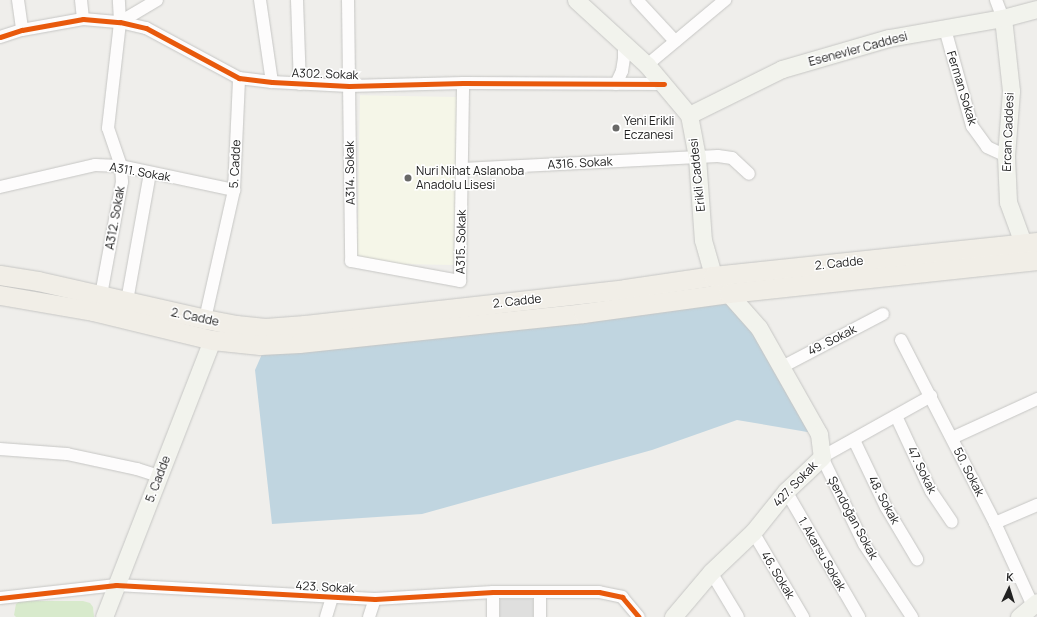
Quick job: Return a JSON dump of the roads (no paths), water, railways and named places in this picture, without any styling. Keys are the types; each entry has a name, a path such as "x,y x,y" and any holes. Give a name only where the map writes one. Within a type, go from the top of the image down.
{"main road":[{"name":"Erikli Caddesi","path":"576,0 646,65 664,84 689,115 698,157 703,240 713,276"},
{"name":"Esenevler Caddesi","path":"689,115 782,70 889,38 1003,18 1035,14"},
{"name":"Ercan Caddesi","path":"1003,18 1011,90 1006,156 1008,202 1034,254"},
{"name":"2. Cadde","path":"0,275 38,281 205,319 236,325 265,328 305,325 624,288 713,276 1034,254"},
{"name":"2. Cadde","path":"0,295 93,311 212,340 260,345 299,343 575,314 1034,254"},
{"name":"427. Sokak","path":"675,616 711,572 753,532 786,491 822,457 819,434 782,366 759,328 713,276"},
{"name":"5. Cadde","path":"104,617 212,340"},
{"path":"1019,617 1036,607"}],"street":[{"path":"18,0 22,30"},
{"path":"81,0 83,19"},
{"name":"A312. Sokak","path":"101,295 122,182 121,166 108,128 120,22 118,0"},
{"path":"120,22 157,0"},
{"path":"260,0 272,82"},
{"path":"297,0 300,84"},
{"name":"A314. Sokak","path":"348,0 351,260 460,281"},
{"path":"637,0 675,41"},
{"path":"646,65 725,0"},
{"path":"996,0 1003,18"},
{"name":"A302. Sokak","path":"0,36 22,30 83,19 120,22 146,28 239,78 272,82 349,86 463,83 664,84"},
{"name":"Ferman Sokak","path":"945,29 972,126 987,147 1006,156"},
{"path":"616,84 622,71 624,44"},
{"name":"5. Cadde","path":"205,319 234,190 239,78"},
{"name":"A315. Sokak","path":"460,281 463,83"},
{"name":"A316. Sokak","path":"462,169 718,156 732,158 749,174"},
{"name":"A311. Sokak","path":"0,187 95,165 121,166 234,190"},
{"path":"127,301 150,173"},
{"name":"49. Sokak","path":"782,366 883,314"},
{"name":"50. Sokak","path":"901,340 931,396 1036,607"},
{"path":"822,457 931,396"},
{"path":"952,438 1037,399"},
{"name":"47. Sokak","path":"896,416 931,491 952,522"},
{"name":"48. Sokak","path":"854,440 886,507 917,559"},
{"path":"0,449 67,454 137,469 158,476"},
{"name":"Şendoğan Sokak","path":"822,457 864,544 912,617"},
{"name":"1. Akarsu Sokak","path":"786,491 858,617"},
{"path":"995,524 1037,504"},
{"name":"46. Sokak","path":"753,532 803,617"},
{"path":"711,572 738,617"},
{"name":"423. Sokak","path":"0,598 116,585 375,599 493,592 599,592 622,597 639,617"},
{"path":"493,592 494,617"},
{"path":"540,592 540,617"},
{"path":"326,617 332,597"},
{"path":"369,617 375,599"}],"water":[{"path":"729,293 819,434 737,420 652,450 422,514 272,524 255,370 266,345"}],"place":[{"name":"Yeni Erikli Eczanesi","path":"616,128"},
{"name":"Nuri Nihat Aslanoba Anadolu Lisesi","path":"408,178"}]}
